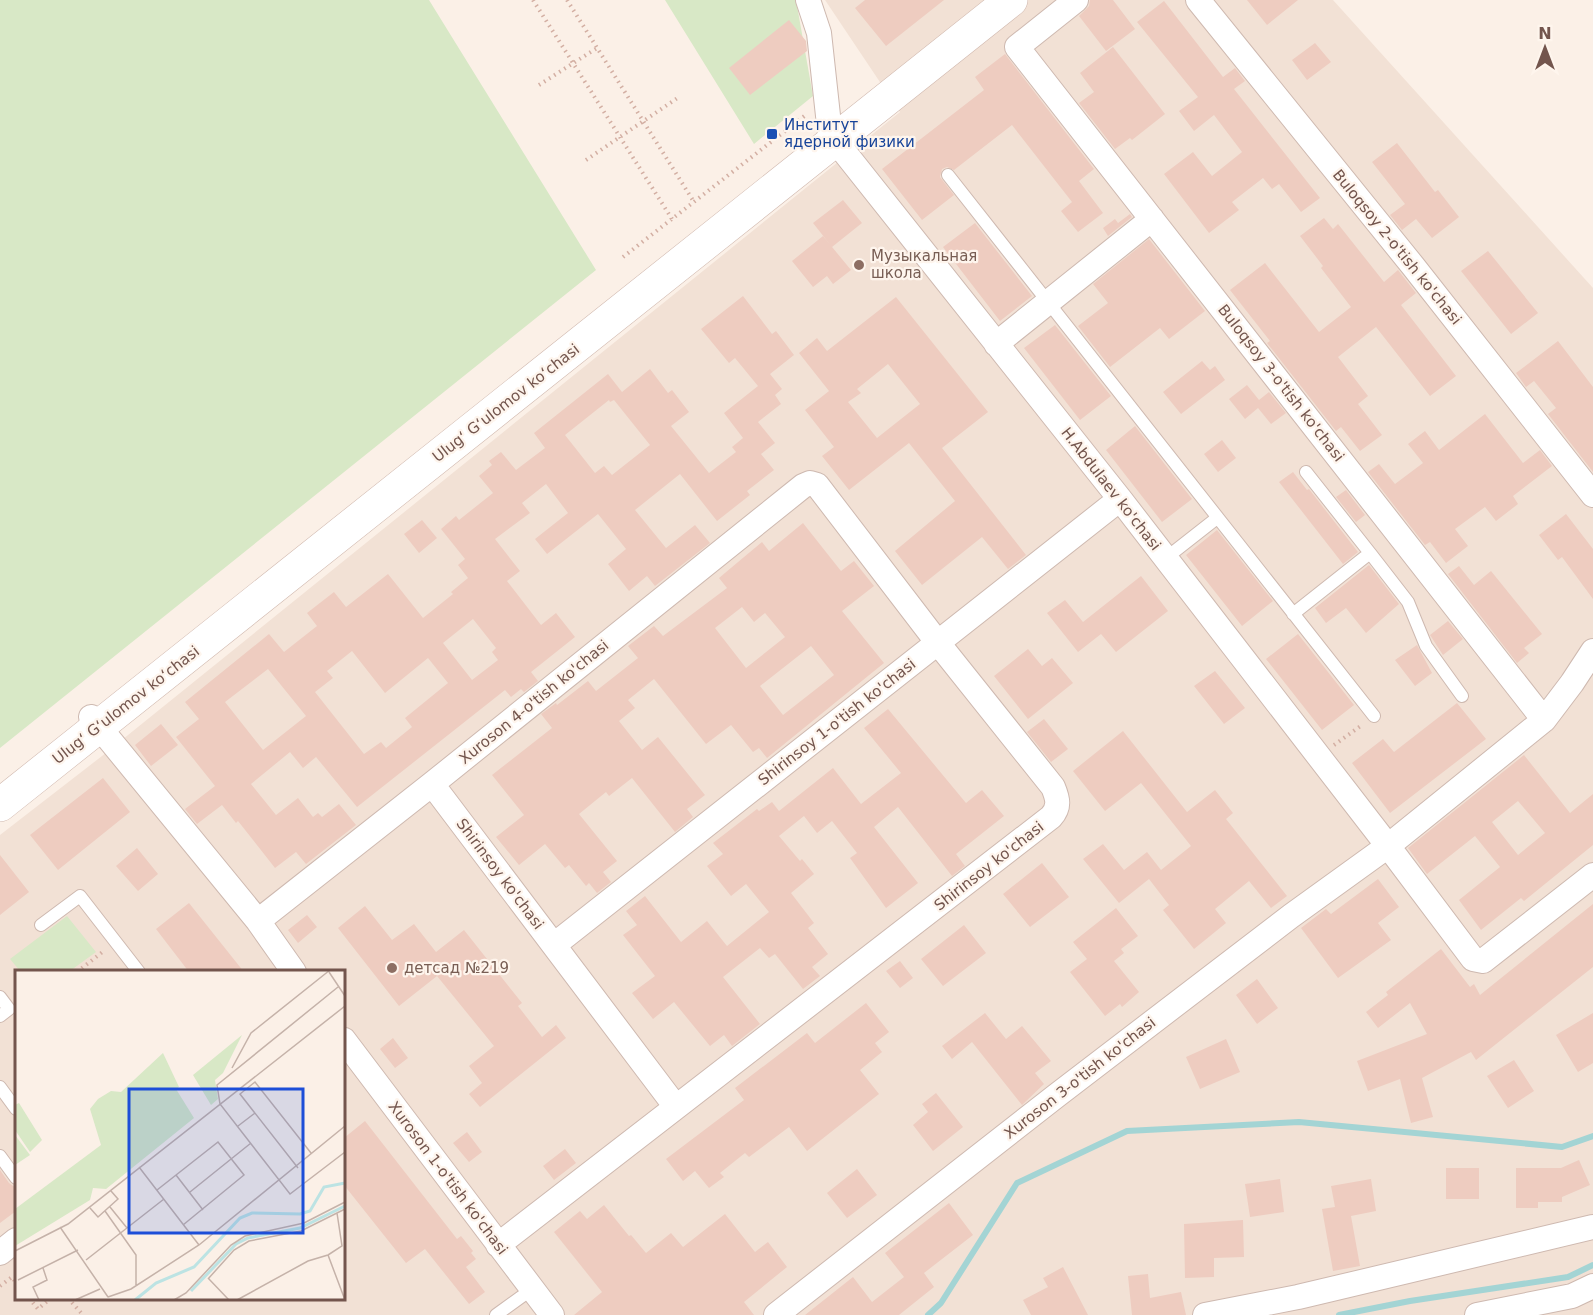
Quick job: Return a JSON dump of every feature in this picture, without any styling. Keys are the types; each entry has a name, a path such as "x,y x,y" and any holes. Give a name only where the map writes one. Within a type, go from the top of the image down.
{"main road":[{"name":"Ulugʻ Gʻulomov koʻchasi","path":"833,138 997,0"},
{"name":"Ulugʻ Gʻulomov koʻchasi","path":"0,790 95,722 833,138 1011,0"},
{"name":"Ulugʻ Gʻulomov koʻchasi","path":"0,805 95,722"}],"street":[{"path":"808,0 819,33 833,138"},
{"name":"Buloqsoy 3-o'tish ko'chasi","path":"1076,0 1017,47 1545,720"},
{"name":"Buloqsoy 2-o'tish ko'chasi","path":"1198,0 1413,266 1593,495"},
{"name":"H.Abdulaev ko'chasi","path":"833,138 1166,558 1389,846 1473,959 1483,961 1593,875"},
{"path":"996,344 1152,219"},
{"name":"Shirinsoy ko'chasi","path":"498,1245 1051,818 1056,811 1058,803 1053,787 938,643 817,485 810,483"},
{"name":"Xuroson 4-o'tish ko'chasi","path":"258,921 803,486 810,483"},
{"name":"Shirinsoy 1-o'tish ko'chasi","path":"554,945 1120,499"},
{"name":"Xuroson 3-o'tish ko'chasi","path":"776,1315 1074,1081 1291,916 1389,846 1545,720 1593,651"},
{"path":"95,722 258,921 293,970"},
{"name":"Shirinsoy ko'chasi","path":"432,784 676,1107"},
{"name":"Хuroson 1-o'tish ko'chasi","path":"345,1041 552,1315"},
{"path":"1205,1315 1298,1297 1593,1227"},
{"path":"0,1253 15,1241"},
{"path":"1477,1315 1572,1296 1593,1286"}],"lane":[{"path":"948,175 1374,716"},
{"path":"1306,472 1408,602 1426,646 1462,696"},
{"path":"1166,558 1217,518"},
{"path":"1293,614 1370,553"},
{"path":"41,925 80,896 137,970"},
{"path":"0,997 9,1009 0,1016"},
{"path":"0,1087 15,1107"},
{"path":"0,1156 15,1177"},
{"path":"496,1315 532,1289"}],"path":[{"path":"533,0 672,219"},
{"path":"567,0 694,202"},
{"path":"538,84 597,48"},
{"path":"586,160 679,97"},
{"path":"623,256 826,99"},
{"path":"1319,756 1374,716"},
{"path":"80,970 116,942"},
{"path":"0,1286 12,1277 15,1282"},
{"path":"30,1300 38,1309 50,1300"},
{"path":"69,1300 83,1315"}],"shaded area":[{"path":"825,0 1333,0 1593,288 1593,1315 0,1315 0,835 102,756 900,112"}],"green space":[{"path":"0,0 429,0 596,270 0,748"},
{"path":"665,0 796,0 813,96 754,144"},
{"path":"67,916 96,952 71,970 19,970 10,959"}],"building":[{"path":"865,0 944,0 886,46 855,8"},
{"path":"1090,0 1113,0 1135,29 1106,51 1079,16 1089,6"},
{"path":"1247,0 1298,0 1267,25"},
{"path":"1164,1 1223,77 1235,68 1245,81 1234,89 1320,198 1301,212 1279,184 1272,189 1263,178 1232,202 1239,210 1209,233 1164,174 1193,152 1212,176 1242,152 1214,115 1194,131 1179,111 1198,97 1137,22"},
{"path":"789,20 806,41 807,51 750,95 729,68"},
{"path":"1315,43 1331,62 1307,80 1292,60"},
{"path":"1113,47 1165,114 1132,140 1130,138 1115,149 1079,103 1094,92 1080,73"},
{"path":"1005,54 1094,169 1079,181 1103,213 1078,232 1061,211 1072,202 1012,125 954,170 947,167 942,169 940,177 954,195 922,220 882,169 984,90 975,77"},
{"path":"1397,143 1435,192 1438,190 1459,217 1432,238 1416,219 1402,230 1390,215 1405,204 1372,162"},
{"path":"843,200 862,223 832,247 813,223"},
{"path":"1130,214 1132,217 1108,236 1103,228 1115,219 1118,223"},
{"path":"1324,218 1333,229 1338,224 1384,282 1398,270 1416,293 1401,305 1456,376 1430,396 1376,327 1338,357 1368,396 1358,404 1382,435 1360,451 1341,427 1336,431 1267,343 1270,341 1230,290 1265,263 1319,332 1351,307 1300,236"},
{"path":"975,223 1032,296 1000,321 943,247"},
{"path":"823,236 851,270 833,284 827,276 813,287 792,261"},
{"path":"1149,239 1205,311 1169,339 1160,328 1110,367 1078,326 1108,303 1093,284"},
{"path":"1488,251 1538,313 1511,334 1461,271"},
{"path":"743,296 772,334 776,331 794,355 770,374 782,389 775,395 781,404 758,422 775,443 761,454 774,470 747,491 750,495 717,521 680,474 635,510 666,548 695,525 710,543 655,586 647,576 629,591 608,564 626,549 598,514 547,554 535,539 568,513 546,484 522,503 530,513 495,539 520,571 507,581 541,625 556,613 575,637 531,672 538,681 524,692 521,689 511,697 505,690 357,807 316,757 303,768 290,752 251,784 276,815 298,798 313,817 318,813 322,817 339,804 356,825 306,864 296,852 275,868 238,821 236,823 222,805 197,824 185,809 215,786 176,737 199,719 185,702 269,634 284,652 317,626 307,613 334,592 346,607 388,574 423,618 453,594 451,592 468,578 458,565 465,559 441,529 456,516 459,520 493,493 479,476 492,465 489,461 501,452 516,470 545,448 534,433 608,374 622,392 650,369 668,393 672,390 689,412 671,426 709,473 736,452 732,447 743,438 724,413 758,386 735,358 729,363 701,329","holes":["609,400 610,402 614,400 650,445 612,475 604,466 595,473 565,435","473,619 496,648 492,652 498,660 472,680 443,643","352,651 385,693 428,658 448,683 405,718 412,727 386,748 381,742 364,754 315,692 333,678 327,671","268,669 306,716 263,750 225,702"]},
{"path":"896,297 988,412 942,448 1026,555 1008,569 982,537 922,585 895,551 955,501 909,443 849,490 822,456 834,447 805,410 829,391 799,353 817,338 827,351","holes":["888,364 920,404 877,438 848,402 861,393 857,389"]},
{"path":"1055,325 1111,396 1080,420 1024,348"},
{"path":"1558,341 1593,387 1593,472 1548,414 1556,408 1534,381 1526,387 1516,373"},
{"path":"1202,361 1210,370 1215,366 1225,380 1181,414 1163,392"},
{"path":"1247,385 1259,400 1269,392 1286,413 1271,424 1258,408 1245,419 1229,399"},
{"path":"1485,414 1523,463 1540,450 1552,466 1513,496 1518,504 1496,521 1485,507 1455,529 1468,546 1446,563 1430,542 1425,545 1368,472 1379,464 1395,484 1423,463 1408,444 1425,431 1439,450"},
{"path":"1135,426 1192,499 1162,522 1106,450"},
{"path":"1222,440 1236,458 1218,472 1204,454"},
{"path":"1293,472 1358,552 1343,564 1279,482"},
{"path":"1346,490 1365,515 1356,522 1336,497"},
{"path":"1566,514 1593,549 1593,599 1562,557 1558,560 1539,535"},
{"path":"422,520 437,538 419,553 404,534"},
{"path":"803,523 841,571 854,561 874,586 842,611 884,663 767,758 759,748 753,752 731,725 706,744 654,679 628,700 635,708 619,721 642,750 658,737 705,795 687,809 693,817 675,832 632,778 609,796 606,792 579,814 617,861 603,872 611,882 597,893 589,883 586,886 569,865 565,868 545,844 519,865 496,837 524,815 492,775 552,728 541,714 556,703 557,705 588,681 596,691 638,658 628,646 654,626 663,636 727,588 719,578 762,542 769,551","holes":["742,607 754,622 765,613 785,637 746,668 715,628","811,646 834,675 783,715 760,686"]},
{"path":"1217,530 1273,601 1242,626 1186,555"},
{"path":"1369,565 1399,604 1366,633 1346,608 1326,623 1315,608"},
{"path":"1459,566 1474,585 1491,571 1542,634 1524,648 1529,653 1517,663 1448,574"},
{"path":"1141,576 1168,611 1116,652 1101,634 1078,652 1047,613 1065,600 1083,622"},
{"path":"1448,621 1463,639 1443,655 1430,635"},
{"path":"1298,634 1354,705 1322,730 1266,659"},
{"path":"1417,645 1432,673 1415,686 1395,660"},
{"path":"1028,649 1042,666 1052,658 1073,683 1028,719 994,676"},
{"path":"1215,671 1245,708 1224,724 1194,686"},
{"path":"1457,703 1486,739 1390,813 1352,763 1383,739 1394,752"},
{"path":"888,709 966,803 982,790 1004,816 956,854 965,866 952,876 898,807 874,827 918,883 886,908 850,858 857,853 832,821 817,833 804,816 779,836 814,874 791,893 814,923 808,928 828,954 812,967 820,976 803,989 775,954 769,958 760,948 723,977 760,1024 732,1046 724,1035 710,1046 674,1002 653,1019 632,993 655,976 623,935 637,925 626,911 645,896 681,942 707,921 727,946 769,912 746,884 731,896 707,866 723,854 713,843 757,809 759,811 772,802 779,811 833,768 861,804 901,773 864,728"},
{"path":"1044,719 1068,749 1051,762 1027,732"},
{"path":"161,724 178,745 151,766 135,745"},
{"path":"1123,731 1187,812 1215,790 1233,813 1226,819 1287,896 1271,908 1249,881 1215,909 1226,923 1194,949 1163,910 1169,905 1149,879 1119,903 1083,859 1103,844 1124,870 1147,852 1161,870 1191,846 1141,783 1105,811 1073,771"},
{"path":"1524,755 1570,813 1593,794 1593,845 1524,901 1521,898 1481,930 1459,900 1500,867 1475,836 1427,874 1408,848","holes":["1518,801 1545,833 1518,855 1492,822"]},
{"path":"103,778 130,812 58,870 30,835"},
{"path":"137,848 158,874 138,891 116,866"},
{"path":"0,855 29,892 0,915"},
{"path":"1042,863 1069,897 1030,927 1003,894"},
{"path":"1378,879 1399,907 1378,923 1391,940 1338,978 1301,928 1326,909 1331,914"},
{"path":"189,903 242,970 187,970 156,929"},
{"path":"1593,904 1593,967 1476,1060 1471,1052 1422,1078 1433,1117 1411,1123 1400,1079 1368,1091 1357,1061 1427,1034 1410,1003 1378,1028 1366,1012 1388,995 1386,992 1441,949 1470,987 1474,984 1480,995"},
{"path":"365,906 392,940 414,924 436,952 464,930 522,1003 518,1006 542,1037 556,1025 566,1038 480,1107 469,1094 482,1083 469,1066 494,1046 437,976 399,1006 338,928"},
{"path":"1116,908 1138,936 1121,949 1124,953 1114,961 1139,992 1122,1007 1120,1004 1105,1016 1070,972 1087,959 1073,942"},
{"path":"307,915 317,927 298,943 288,930"},
{"path":"964,925 986,953 943,986 921,959"},
{"path":"900,961 913,978 900,988 886,971"},
{"path":"1257,979 1278,1008 1257,1024 1236,995"},
{"path":"866,1003 889,1032 875,1043 882,1052 860,1070 879,1094 807,1151 789,1127 749,1157 745,1153 720,1173 724,1177 709,1188 695,1171 683,1181 666,1159 744,1100 735,1088 807,1033 815,1043"},
{"path":"985,1013 1006,1039 1022,1026 1051,1061 1035,1073 1044,1084 1022,1105 972,1042 952,1059 942,1046"},
{"path":"1593,1013 1593,1063 1578,1072 1556,1035"},
{"path":"393,1038 408,1058 395,1068 380,1049"},
{"path":"1226,1039 1240,1072 1200,1089 1186,1057"},
{"path":"1514,1060 1534,1091 1508,1108 1487,1076"},
{"path":"936,1093 963,1127 933,1151 913,1125 928,1112 922,1104"},
{"path":"365,1121 457,1239 461,1236 473,1251 471,1253 476,1259 466,1267 485,1292 469,1304 425,1249 406,1263 345,1186 345,1137"},
{"path":"467,1132 482,1152 469,1162 453,1143"},
{"path":"565,1149 576,1163 554,1180 543,1166"},
{"path":"1579,1160 1590,1185 1562,1197 1562,1202 1538,1202 1538,1208 1516,1208 1516,1168 1561,1168"},
{"path":"1446,1168 1479,1168 1479,1199 1446,1199"},
{"path":"857,1169 877,1195 847,1218 827,1193"},
{"path":"0,1170 15,1187 15,1212 0,1223"},
{"path":"1280,1179 1284,1212 1250,1217 1245,1184"},
{"path":"1371,1179 1376,1211 1351,1216 1360,1266 1333,1271 1322,1209 1335,1207 1331,1186"},
{"path":"949,1203 973,1235 924,1273 934,1287 899,1315 805,1315 853,1277 872,1302 904,1277 885,1253"},
{"path":"604,1205 646,1253 671,1233 683,1247 725,1214 755,1252 768,1242 787,1267 744,1302 754,1315 574,1315 602,1292 554,1232 580,1211 587,1219"},
{"path":"1243,1220 1244,1257 1214,1258 1214,1277 1185,1278 1184,1224"},
{"path":"1063,1267 1088,1315 1031,1315 1023,1300 1048,1287 1043,1278"},
{"path":"1148,1274 1150,1298 1181,1292 1186,1315 1132,1315 1128,1276"}],"waterway":[{"path":"928,1315 941,1303 1017,1183 1127,1131 1299,1122 1562,1147 1593,1136"},
{"path":"1339,1315 1410,1301 1568,1277 1593,1265"}],"place":[{"name":"Институт ядерной физики","path":"772,134"},
{"name":"Музыкальная школа","path":"859,265"},
{"name":"детсад №219","path":"392,968"}]}
